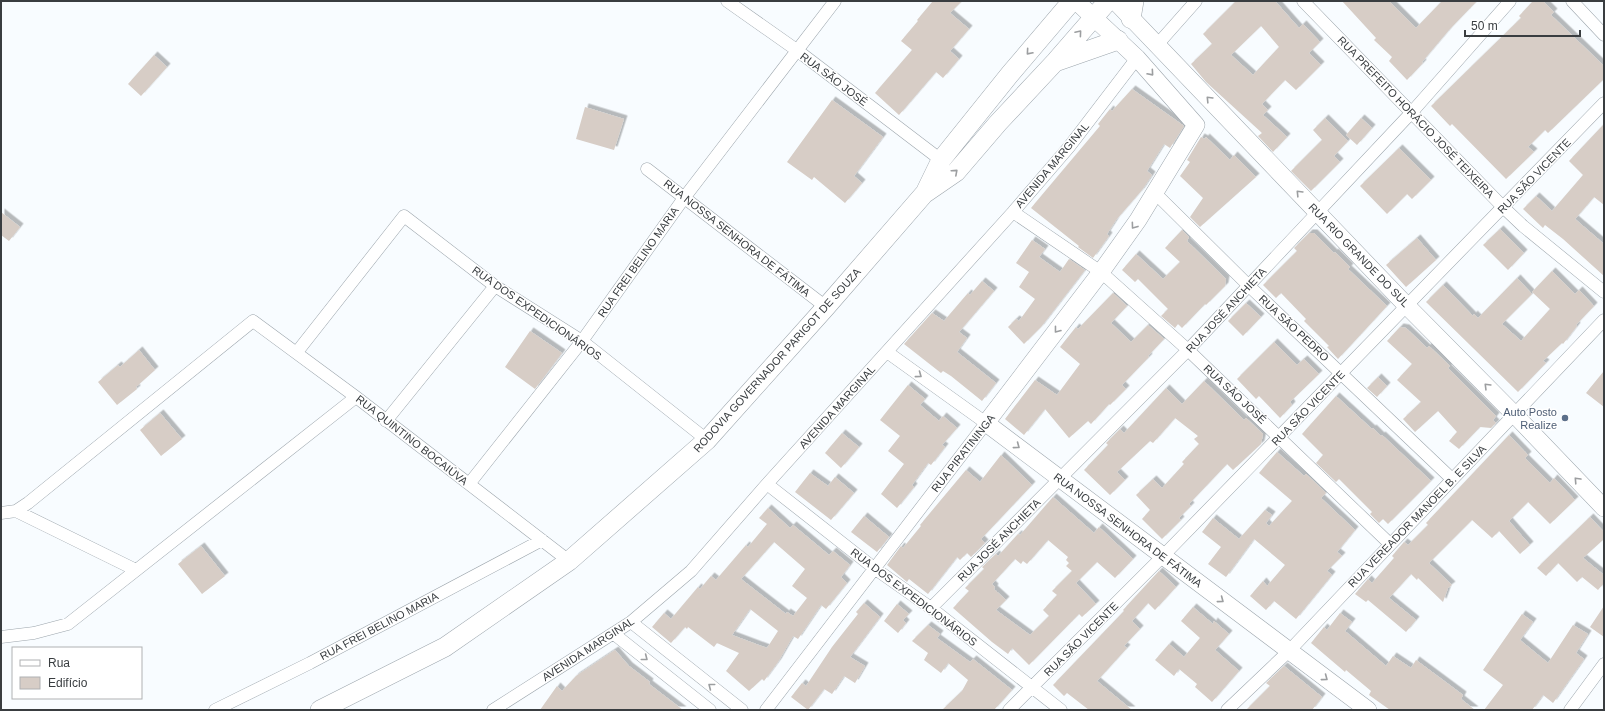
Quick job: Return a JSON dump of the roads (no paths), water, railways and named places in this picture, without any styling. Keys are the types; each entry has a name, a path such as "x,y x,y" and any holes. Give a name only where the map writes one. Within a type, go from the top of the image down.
{"main road":[{"name":"RODOVIA GOVERNADOR PARIGOT DE SOUZA","path":"320,710 445,647 569,561 707,440 826,307 924,194 941,160 1010,74 1072,1"},
{"name":"RODOVIA GOVERNADOR PARIGOT DE SOUZA","path":"924,194 956,172 998,122 1055,62 1108,1"},
{"path":"1055,62 1118,40"}],"street":[{"name":"RUA SÃO JOSÉ","path":"727,1 798,51 941,160"},
{"name":"RUA FREI BELINO MARIA","path":"469,484 582,342 684,198 835,1"},
{"path":"1076,1 1137,58"},
{"name":"RUA RIO GRANDE DO SUL","path":"1115,1 1132,10 1157,45 1407,306 1604,508"},
{"path":"1157,45 1196,1"},
{"name":"RUA PREFEITO HORÁCIO JOSÉ TEIXEIRA","path":"1303,1 1503,207 1523,226 1604,292"},
{"name":"RUA JOSÉ ANCHIETA","path":"931,608 1188,350 1412,112 1510,1"},
{"path":"1572,1 1604,35"},
{"name":"RUA PIRATININGA","path":"766,710 1102,272 1155,193 1196,125 1137,58"},
{"name":"AVENIDA MARGINAL","path":"493,710 614,634 631,622 691,571 767,484 1013,212 1068,147 1137,58"},
{"name":"RUA SÃO VICENTE","path":"1009,710 1163,556 1604,103"},
{"name":"RUA NOSSA SENHORA DE FÁTIMA","path":"647,169 826,307"},
{"name":"RUA SÃO PEDRO","path":"1155,193 1248,285 1452,479"},
{"name":"RUA SÃO JOSÉ","path":"1013,212 1102,272 1280,436 1390,544"},
{"name":"RUA DOS EXPEDICIONÁRIOS","path":"297,352 404,216 495,286 582,342 707,440"},
{"path":"386,421 495,286"},
{"name":"RUA VEREADOR MANOEL B. E SILVA","path":"1227,710 1289,650 1604,320"},
{"name":"RUA QUINTINO BOCAIÚVA","path":"16,511 28,503 253,321 297,352 569,561"},
{"name":"RUA NOSSA SENHORA DE FÁTIMA","path":"887,352 986,423 1368,710"},
{"path":"1,637 34,633 68,624 356,397"},
{"name":"RUA DOS EXPEDICIONÁRIOS","path":"767,484 874,568 931,608 1033,687 1060,710"},
{"path":"1,513 16,511 136,570"},
{"name":"RUA FREI BELINO MARIA","path":"215,710 310,663 542,540"},
{"path":"631,622 742,710"},
{"path":"614,634 710,710"},
{"path":"1570,710 1604,664"}],"place":[{"name":"Auto Posto Realize","path":"1565,418"}]}
